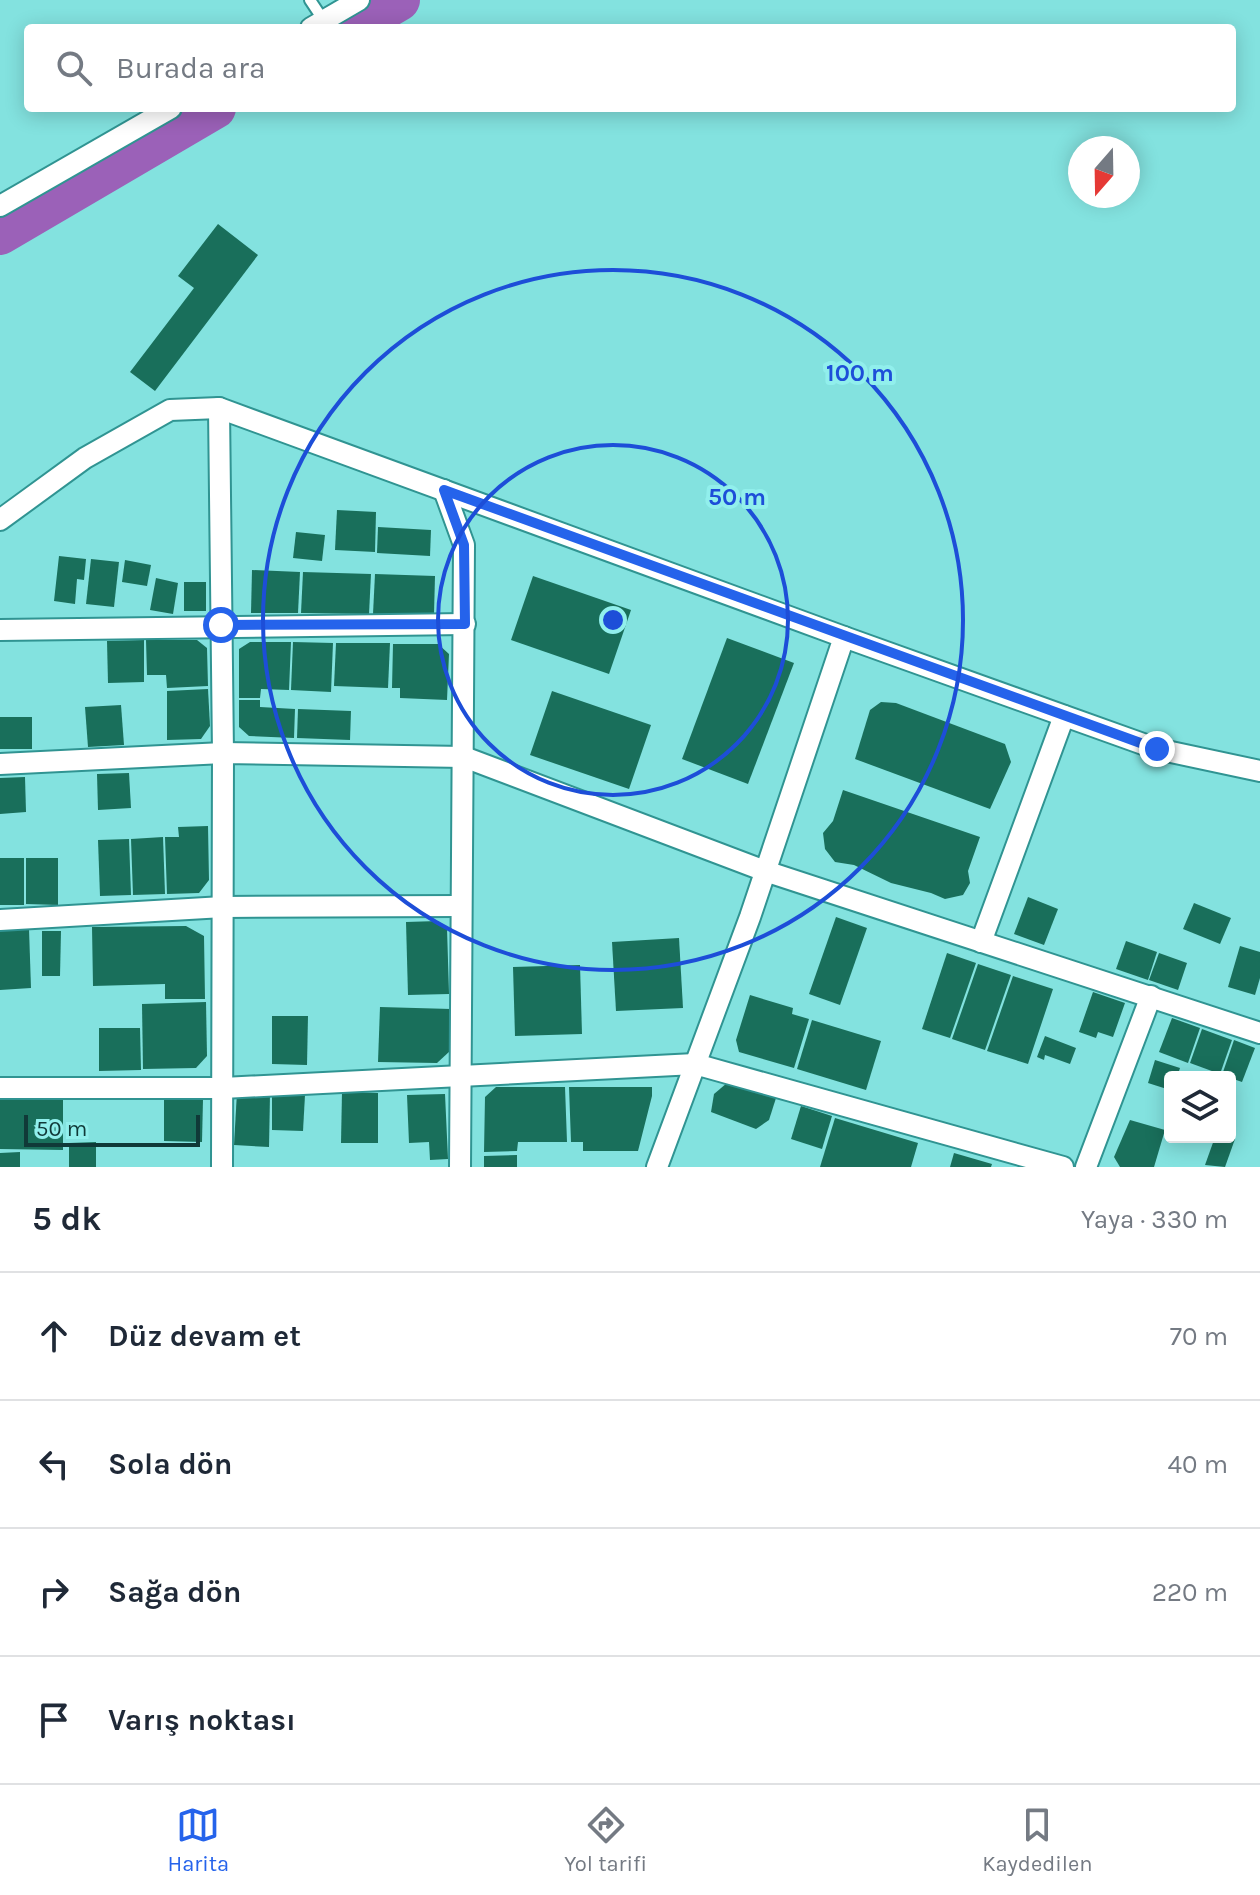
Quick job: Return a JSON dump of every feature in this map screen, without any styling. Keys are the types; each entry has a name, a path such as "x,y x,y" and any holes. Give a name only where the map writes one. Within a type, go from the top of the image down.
{"street":[{"path":"318,24 359,0"},
{"path":"0,206 164,112"},
{"path":"219,408 223,753 222,1167"},
{"path":"0,520 85,458 170,410 219,408 1157,749 1260,771"},
{"path":"444,490 464,545 460,1167"},
{"path":"0,630 465,624"},
{"path":"657,1167 765,871 844,637"},
{"path":"981,942 1064,716"},
{"path":"0,764 223,753 464,757 765,871 1260,1033"},
{"path":"0,920 223,907 460,906"},
{"path":"1086,1167 1151,996"},
{"path":"0,1088 223,1088 695,1064 1063,1167"}],"lane":[{"path":"310,0 318,24"}],"building":[{"path":"218,224 258,255 155,391 130,372 194,288 178,276"},
{"path":"337,510 376,512 375,552 335,550"},
{"path":"378,527 431,530 430,556 377,553"},
{"path":"296,532 325,535 322,561 293,558"},
{"path":"59,556 86,559 84,580 77,579 75,604 54,601"},
{"path":"91,559 119,562 114,607 86,604"},
{"path":"125,560 151,565 147,586 122,582"},
{"path":"252,570 300,572 298,613 251,613"},
{"path":"303,572 371,574 369,614 301,613"},
{"path":"375,574 435,576 434,614 373,614"},
{"path":"533,576 631,610 609,674 511,640"},
{"path":"156,578 178,583 173,614 150,610"},
{"path":"184,582 206,582 206,611 184,611"},
{"path":"727,638 794,663 748,784 682,759"},
{"path":"144,640 144,682 108,683 107,641"},
{"path":"146,640 197,640 207,648 208,686 167,688 166,675 147,675"},
{"path":"250,642 291,642 289,690 261,689 260,698 239,698 239,649"},
{"path":"293,642 333,643 331,692 291,690"},
{"path":"336,643 390,643 388,688 334,686"},
{"path":"393,644 438,644 449,654 447,700 400,698 400,688 392,688"},
{"path":"208,689 210,726 201,739 167,740 167,691"},
{"path":"552,691 651,725 629,789 530,755"},
{"path":"239,700 260,700 260,707 295,709 294,738 249,736 239,727"},
{"path":"881,702 896,703 1005,744 1011,762 990,809 855,759 870,710"},
{"path":"121,705 124,745 88,747 85,707"},
{"path":"298,709 351,711 350,740 297,738"},
{"path":"0,717 32,717 32,749 0,749"},
{"path":"129,773 131,808 98,810 97,774"},
{"path":"25,777 26,812 0,814 0,778"},
{"path":"843,790 980,837 968,871 970,883 963,895 945,899 891,883 854,865 835,862 825,849 823,833 833,821"},
{"path":"208,826 209,880 199,893 167,894 165,837 179,837 178,827"},
{"path":"163,837 165,894 133,895 131,839"},
{"path":"129,839 131,895 100,896 98,840"},
{"path":"0,858 24,858 24,905 0,905"},
{"path":"26,858 58,858 58,905 26,904"},
{"path":"1028,897 1058,909 1044,945 1014,934"},
{"path":"1194,903 1231,918 1220,944 1183,929"},
{"path":"836,917 867,928 840,1005 809,994"},
{"path":"438,921 447,928 449,994 408,995 406,922"},
{"path":"186,926 204,936 205,999 165,999 165,984 93,986 92,927"},
{"path":"29,929 31,988 0,990 0,930"},
{"path":"42,931 61,931 60,976 42,976"},
{"path":"679,938 683,1008 616,1011 612,942"},
{"path":"1126,941 1157,952 1148,980 1116,969"},
{"path":"1240,946 1260,952 1260,978 1255,995 1228,987"},
{"path":"947,953 976,963 950,1038 922,1029"},
{"path":"1159,953 1187,963 1178,990 1149,980"},
{"path":"978,964 1011,975 985,1050 952,1039"},
{"path":"580,965 582,1034 515,1036 513,967"},
{"path":"1013,976 1053,989 1028,1064 987,1051"},
{"path":"1093,992 1125,1003 1113,1037 1098,1032 1096,1038 1079,1032"},
{"path":"750,995 793,1008 792,1014 809,1019 794,1068 739,1052 736,1040"},
{"path":"206,1002 207,1056 196,1068 143,1069 142,1004"},
{"path":"380,1007 451,1009 450,1051 437,1063 378,1062"},
{"path":"272,1016 308,1016 307,1065 272,1064"},
{"path":"1172,1018 1200,1028 1188,1063 1159,1052"},
{"path":"812,1020 881,1041 866,1090 797,1069"},
{"path":"99,1028 140,1028 141,1070 99,1071"},
{"path":"1202,1029 1232,1040 1221,1071 1190,1063"},
{"path":"1045,1036 1076,1048 1070,1064 1045,1055 1044,1060 1037,1057"},
{"path":"1234,1040 1255,1048 1242,1082 1236,1080 1236,1071 1223,1071"},
{"path":"1155,1060 1180,1068 1179,1071 1164,1071 1164,1088 1148,1083"},
{"path":"727,1083 776,1098 769,1120 756,1129 711,1112 714,1094"},
{"path":"496,1087 565,1087 567,1142 518,1142 517,1151 484,1152 485,1097"},
{"path":"569,1087 652,1087 638,1151 583,1151 583,1142 571,1142"},
{"path":"237,1092 270,1094 269,1147 234,1145"},
{"path":"342,1092 378,1093 378,1143 341,1143"},
{"path":"272,1093 305,1095 303,1131 272,1130"},
{"path":"445,1094 448,1159 430,1160 429,1142 409,1143 407,1095"},
{"path":"0,1095 63,1095 63,1150 0,1149"},
{"path":"164,1098 203,1099 202,1142 164,1141"},
{"path":"801,1106 832,1116 822,1149 791,1139"},
{"path":"835,1118 918,1143 911,1167 820,1167"},
{"path":"1130,1120 1164,1130 1154,1167 1120,1167 1114,1157"},
{"path":"96,1142 96,1167 69,1167 69,1143"},
{"path":"1213,1143 1234,1143 1225,1167 1205,1165"},
{"path":"20,1152 20,1167 0,1167 0,1153"},
{"path":"954,1153 992,1164 991,1167 950,1167"},
{"path":"517,1155 517,1167 484,1167 484,1156"}],"waterway":[{"path":"358,24 399,0"},
{"path":"0,234 208,112"}],"route":[{"path":"221,625 465,624 464,545 444,490 1157,749"}]}
